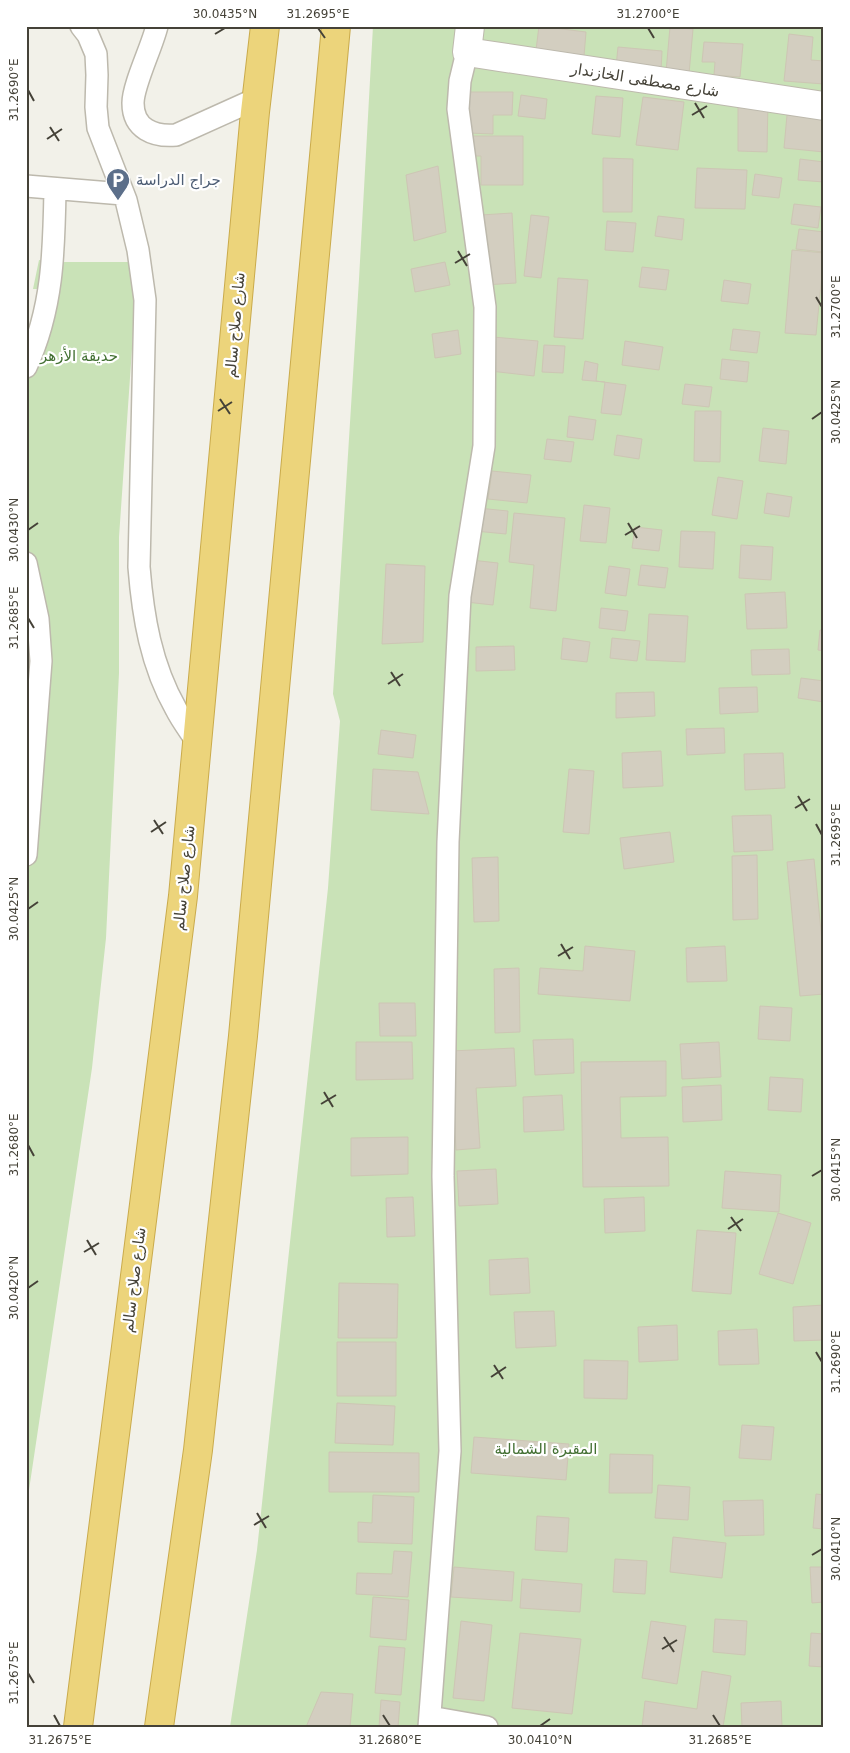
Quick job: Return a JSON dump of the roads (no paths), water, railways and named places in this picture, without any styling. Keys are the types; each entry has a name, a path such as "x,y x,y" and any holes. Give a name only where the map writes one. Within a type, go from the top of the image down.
{"highway":[{"name":"شارع صلاح سالم","path":"78,1727 183,896 253,132 266,26"},
{"path":"159,1727 198,1450 242,1045 336,26"}],"street":[{"name":"شارع مصطفى الخازندار","path":"468,39 824,106"}],"lane":[{"path":"81,26 88,35 96,54 98,128 123,194 138,250 145,300 139,567 142,602 148,636 160,674 176,709 197,742"},
{"path":"157,26 135,90 133,103 135,115 141,126 151,133 163,136 176,135 258,98"},
{"path":"468,39 460,81 458,109 485,307 484,446 460,596 449,832 443,1176 450,1451 430,1722 487,1727"},
{"path":"26,186 123,194"},
{"path":"26,366 40,330 48,296 53,262 56,189"},
{"path":"26,564 38,619 41,661 26,855"}],"place":[{"name":"جراج الدراسة","path":"118,201"}],"park label":[{"name":"حديقة الأزهر","path":"79,356"},
{"name":"المقبرة الشمالية","path":"546,1449"}]}
